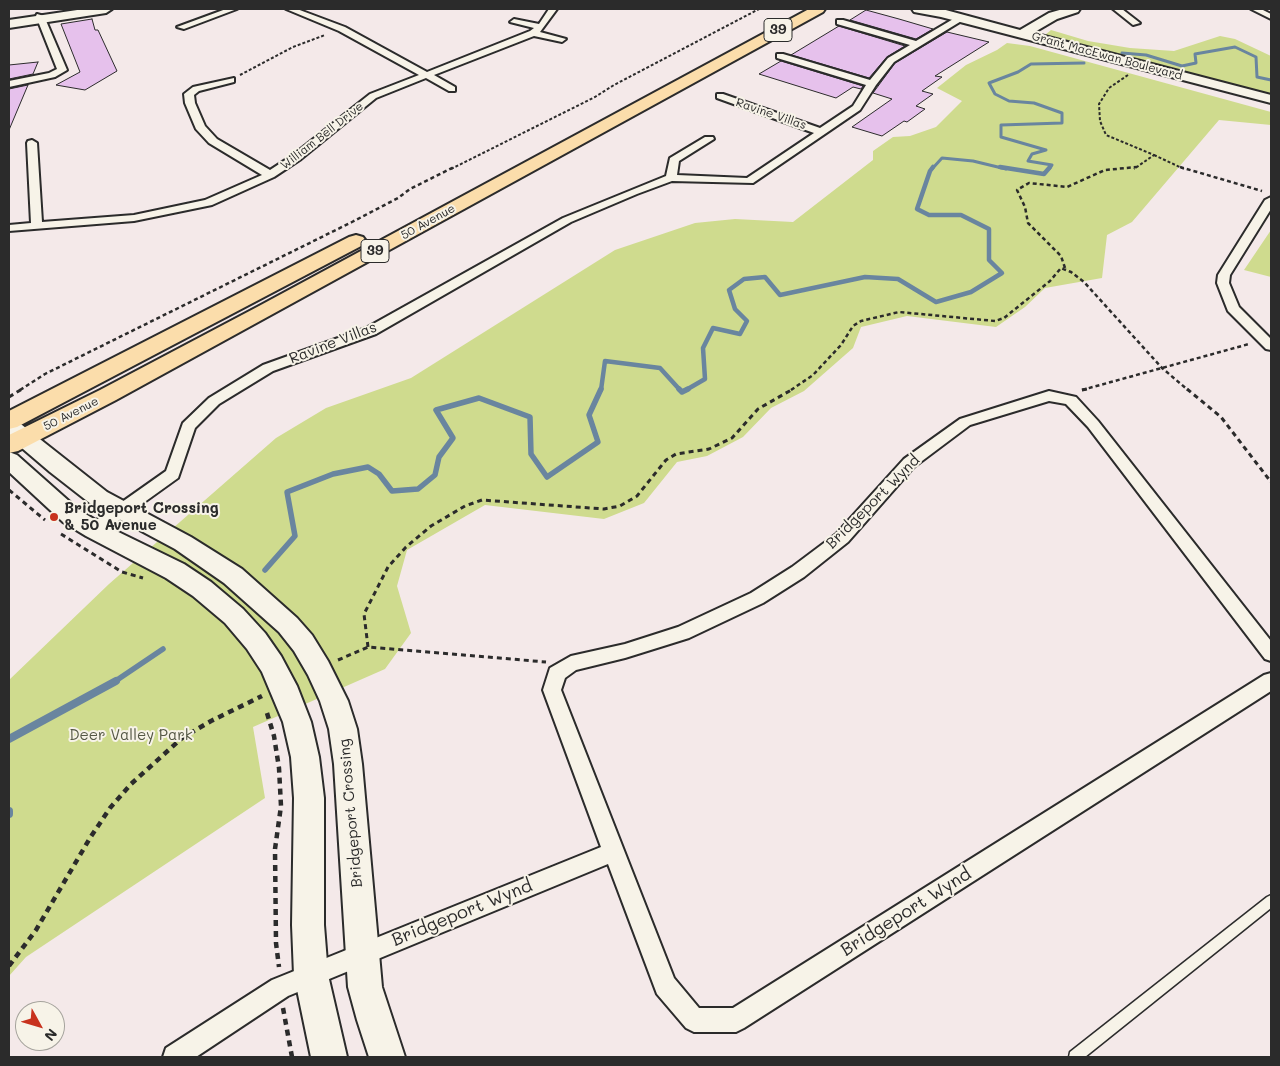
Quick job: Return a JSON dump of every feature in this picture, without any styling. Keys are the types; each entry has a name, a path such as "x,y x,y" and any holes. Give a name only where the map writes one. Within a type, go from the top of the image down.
{"main road":[{"name":"39","path":"563,130 790,9"},
{"name":"50 Avenue","path":"12,438 266,310 818,9"},
{"name":"50 Avenue","path":"12,438 371,233"}],"street":[{"path":"9,24 83,9"},
{"path":"9,20 40,18 106,9"},
{"path":"180,27 233,9"},
{"path":"290,9 342,29 452,89"},
{"name":"William Bell Drive","path":"9,228 134,218 208,203 270,176 297,157 373,96 428,76 533,33 541,27 553,9"},
{"name":"Grant MacEwan Boulevard","path":"918,9 938,11 1271,99"},
{"path":"1117,9 1136,23"},
{"path":"1255,9 1271,17"},
{"path":"1022,34 1043,20 1064,10"},
{"path":"9,84 52,75 62,70 40,18"},
{"name":"Ravine Villas","path":"94,530 174,474 188,426 214,401 268,368 371,331 567,220 671,178 749,181 857,108 872,84 891,60 960,18"},
{"path":"514,22 541,27"},
{"path":"840,22 917,44"},
{"path":"533,33 562,39"},
{"path":"780,56 872,84"},
{"path":"231,80 196,89 189,94 190,103 200,127 213,141 270,176"},
{"name":"Ravine Villas","path":"720,96 821,132"},
{"path":"671,178 674,160 709,139"},
{"path":"32,143 37,226"},
{"path":"1267,195 1224,275 1223,282 1233,308 1268,343"},
{"name":"Bridgeport Wynd","path":"1057,397 1049,396 965,422 909,463 842,538 798,572 757,598 683,633 625,651 571,664 557,673 552,690 665,986 694,1020 736,1020 1271,681"},
{"path":"1057,397 1071,400 1093,424 1271,654"},
{"path":"12,438 72,516 94,530 175,571 202,589 234,616 256,641 272,664 268,690 297,722 305,757 309,798 308,925 311,975 329,1057"},
{"name":"Bridgeport Crossing","path":"12,438 121,511 183,543 233,576 288,626 303,643 319,669 334,701 343,729 347,755 364,952 365,986 386,1057"},
{"name":"Bridgeport Wynd","path":"175,1057 280,988 364,952 613,852"}],"lane":[{"path":"1075,1057 1271,901"}],"path":[{"path":"9,397 45,374 352,222 398,198 410,189 594,97 759,9"},
{"path":"231,80 293,47 342,29"},
{"path":"1124,70 1130,74 1109,88 1100,104 1100,121 1106,135 1175,166 1267,195"},
{"path":"1154,155 1133,169 1105,170 1067,187 1053,188 1029,184 1021,186 1017,190 1028,223 1061,256 1065,268 1084,282 1162,368 1221,417 1271,482"},
{"path":"368,646 364,614 388,567 406,547 431,526 465,506 482,500 604,509 620,506 636,496 666,460 676,454 709,449 732,438 758,409 813,375 841,346 853,326 899,312 995,321 1004,318 1050,281 1058,270 1065,268"},
{"path":"1057,397 1162,368 1268,343"},
{"path":"9,490 51,526"},
{"path":"59,532 122,572 149,580"},
{"path":"319,669 368,646 571,664"},
{"path":"9,966 36,930 90,838 110,808 131,784 182,738 268,690 279,768 281,806 275,858 276,943 280,988 292,1057"}],"green space":[{"path":"1051,30 1088,41 1130,48 1174,51 1220,36 1235,39 1271,56 1271,94 1045,35"},
{"name":"Deer Valley Park","path":"1007,43 1030,46 1271,112 1271,125 1219,120 1132,222 1107,235 1102,278 1045,288 1025,307 996,327 907,316 861,327 853,348 804,391 771,408 743,437 707,456 677,462 644,503 604,519 485,505 407,550 397,586 411,633 385,669 253,727 265,798 26,957 9,976 9,680 109,584 276,438 326,408 411,378 615,250 695,223 735,219 793,222 873,160 873,151 893,137 910,136 936,127 962,101 937,88 966,65"},
{"path":"1271,230 1271,277 1244,270"}],"building":[{"path":"866,10 933,29 916,39 850,20"},
{"path":"92,19 95,30 98,30 117,71 85,90 56,85 80,72 61,24"},
{"path":"839,26 905,46 887,57 869,78 791,55"},
{"path":"947,32 989,42 935,76 942,77 922,91 933,94 916,106 925,109 907,122 904,121 882,136 852,127 892,99 873,93 895,63"},
{"path":"781,61 863,86 861,89 853,87 836,98 759,74"},
{"path":"38,62 33,74 9,79 9,65"},
{"path":"28,85 9,130 9,89"}],"waterway":[{"path":"1122,53 1146,55 1182,66 1196,63 1195,54 1235,47 1256,57 1257,77 1271,80"},
{"path":"1049,169 1052,165 1028,161 1032,154 1046,150 1001,137 1001,125 1062,123 1062,113 1034,103 1009,101 995,94 989,83 1018,72 1031,64 1084,63"},
{"path":"932,169 942,158 973,161 1006,169"},
{"path":"686,390 705,379 703,348 713,328 740,334 747,321 735,309 729,290 744,279 765,277 780,295 865,277 898,279 936,302 971,292 1002,273 989,260 989,229 961,215 929,215 917,209 933,167"},
{"path":"1000,167 1044,174 1050,167"},
{"path":"601,390 605,361 660,368 680,390"},
{"path":"265,570 295,536 287,492 333,474 368,467 379,474 392,491 418,489 435,475 439,457 453,438 436,410 479,398 530,417 531,454 547,477 598,442 589,415 601,389"},
{"path":"680,390 682,392 686,390"},
{"path":"114,682 163,649"},
{"path":"9,739 116,681"}],"place":[{"name":"Bridgeport Crossing & 50 Avenue","path":"54,517"}]}
